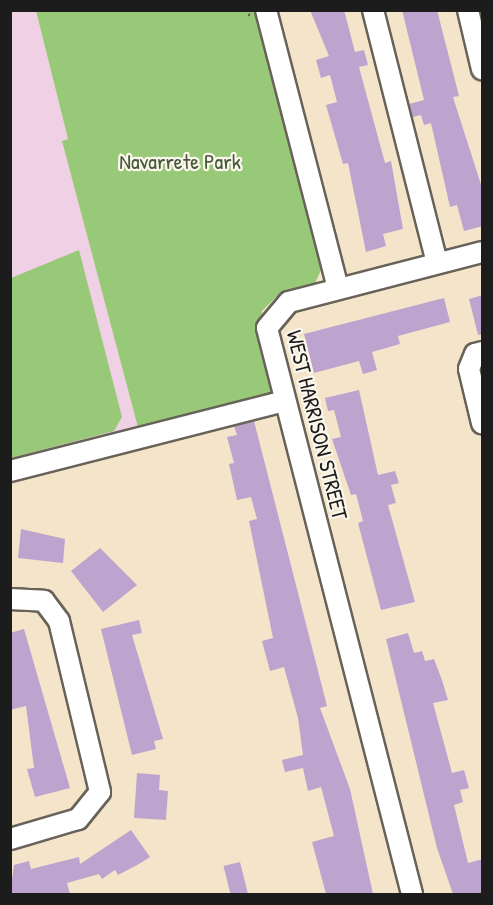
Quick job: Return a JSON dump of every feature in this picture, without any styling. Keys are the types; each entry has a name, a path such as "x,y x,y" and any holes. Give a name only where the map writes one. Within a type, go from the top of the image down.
{"street":[{"path":"267,10 338,288 483,252"},
{"path":"373,10 437,263"},
{"path":"468,10 483,69"},
{"name":"WEST HARRISON STREET","path":"338,288 290,302 267,328 412,894"},
{"path":"483,352 475,354 469,369 483,423"},
{"path":"10,471 285,401"},
{"path":"10,599 44,601 59,621 68,643 100,792 78,819 10,839"}],"shaded area":[{"path":"11,11 36,11 68,139 62,141 140,435 11,470"}],"green space":[{"name":"Navarrete Park","path":"36,11 255,11 321,270 315,283 280,293 262,311 260,350 274,401 140,435 62,141 68,139"},
{"path":"79,250 122,417 114,431 11,458 11,278"}],"building":[{"path":"310,10 344,10 355,52 364,50 368,65 359,67 385,163 391,161 403,229 383,234 386,246 366,252 348,163 343,164 326,105 337,102 330,75 321,78 316,60 329,56"},
{"path":"402,10 437,10 459,96 453,97 483,191 483,226 464,231 457,205 450,207 431,123 424,125 421,115 413,117 409,104 424,100"},
{"path":"483,295 483,334 478,335 469,299"},
{"path":"444,298 450,322 398,336 400,344 372,352 377,370 363,374 359,361 314,373 304,334"},
{"path":"359,390 378,475 395,471 399,483 391,485 396,503 388,505 415,602 381,610 358,523 363,521 356,494 351,495 332,439 341,437 334,410 328,411 325,398"},
{"path":"254,421 327,706 320,708 350,789 373,894 326,894 312,842 334,836 321,787 308,791 303,768 285,772 282,760 303,755 298,718 284,667 270,671 262,641 273,638 249,521 257,519 251,497 237,500 229,464 234,463 227,437 237,435 234,426"},
{"path":"21,529 65,539 63,563 18,558"},
{"path":"100,548 137,585 103,612 71,571"},
{"path":"139,620 142,633 132,635 163,739 154,741 156,749 132,755 101,629"},
{"path":"24,629 70,788 35,797 27,769 34,768 26,706 10,710 10,633"},
{"path":"408,633 414,653 422,651 425,661 434,659 448,700 433,703 452,773 464,770 469,788 460,790 463,802 454,805 468,863 483,859 483,894 453,894 437,848 386,639"},
{"path":"137,773 160,775 159,790 168,791 166,820 134,818"},
{"path":"131,830 150,857 139,864 118,875 115,870 102,879 99,874 67,883 70,894 10,894 14,865 29,861 31,869 79,857 80,864"},
{"path":"240,862 248,894 230,894 224,866"}]}
